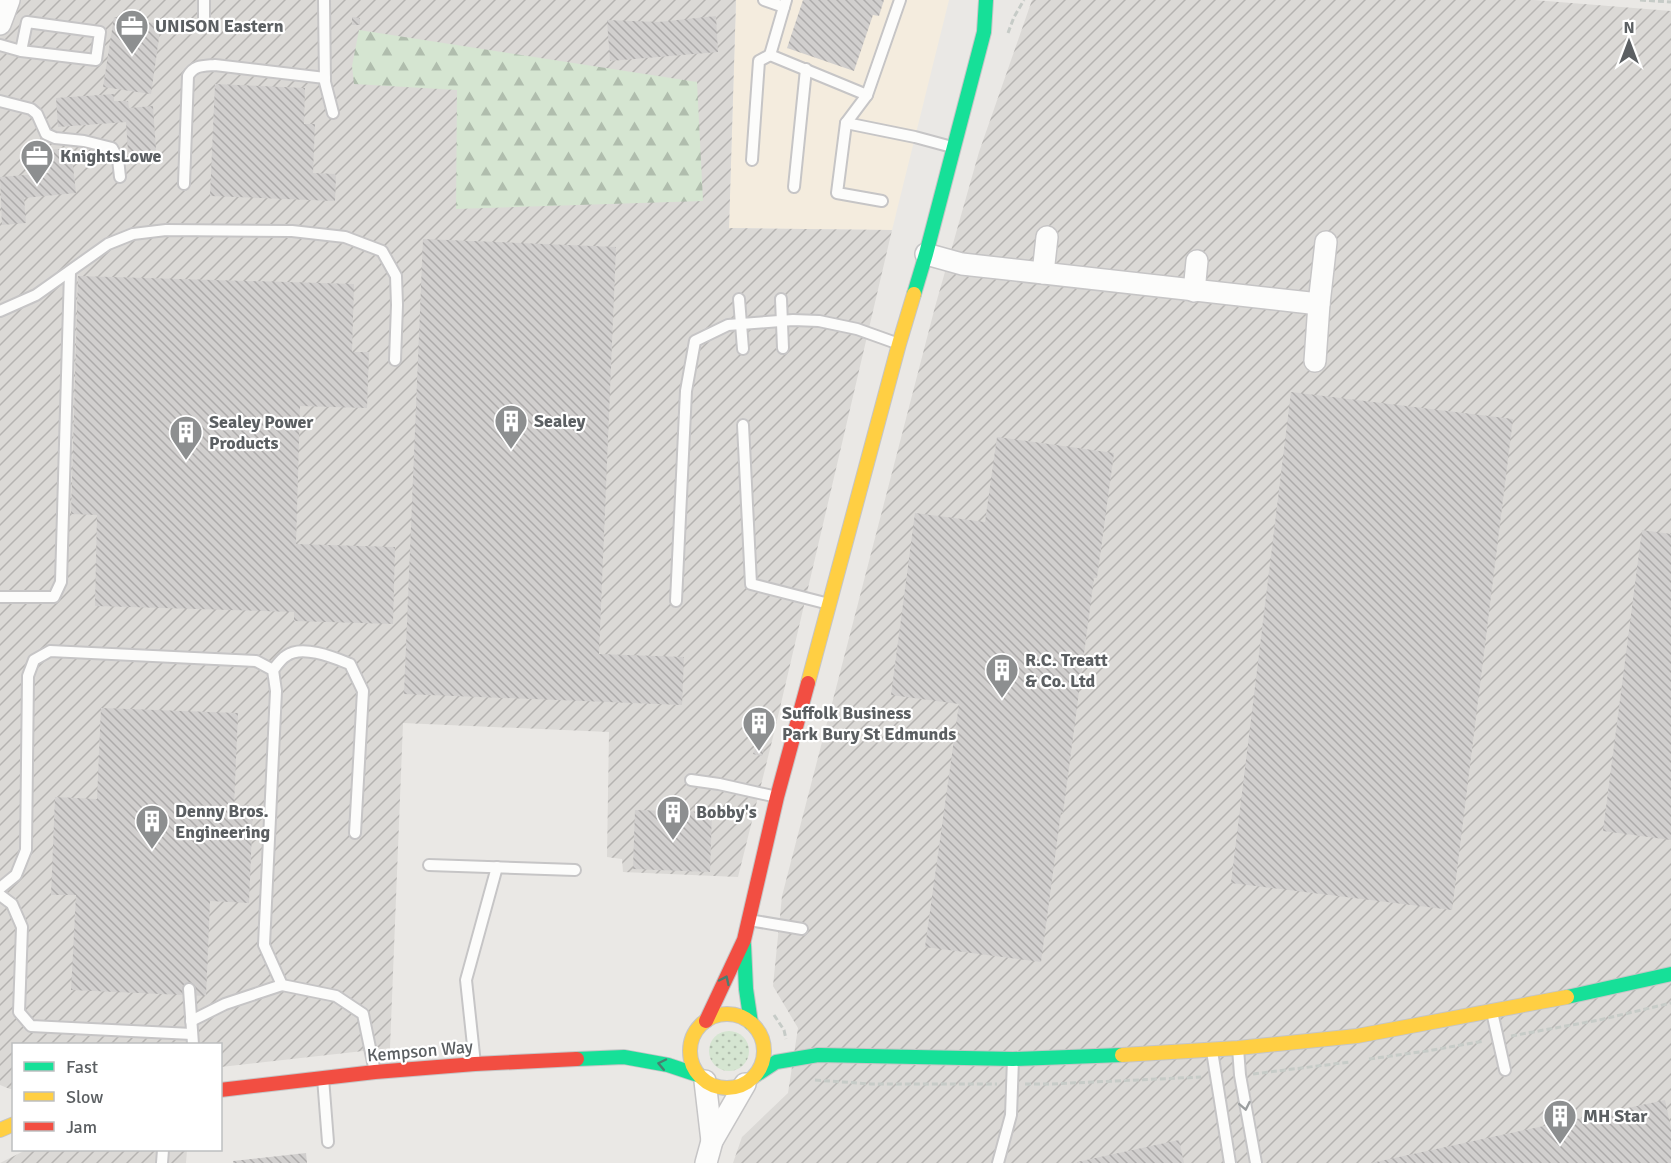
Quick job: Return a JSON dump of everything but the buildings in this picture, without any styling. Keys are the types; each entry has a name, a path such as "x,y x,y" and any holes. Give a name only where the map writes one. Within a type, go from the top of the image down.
{"street":[{"path":"986,0 984,32 926,254 899,344 777,797 744,940 692,1041 690,1053 692,1065 702,1078 714,1086 735,1088 751,1080 776,1062 818,1055 1013,1059 1155,1054 1238,1048 1357,1036 1553,1000 1671,974"},
{"path":"984,32 998,8"},
{"path":"1043,273 1047,237"},
{"path":"1315,361 1326,242"},
{"path":"926,254 962,264 1319,304"},
{"path":"1194,291 1197,261"},
{"path":"706,1163 712,1142 762,1065 764,1054 764,1043 755,1028 744,967 744,940"},
{"path":"677,1038 717,1016 729,1014 741,1017 779,1045 818,1055"},
{"name":"Kempson Way","path":"624,1057 646,1050"},
{"name":"Kempson Way","path":"222,1090 375,1072 475,1064 624,1057 668,1065 702,1078"},
{"path":"702,1078 712,1142"}],"lane":[{"path":"204,0 204,21"},
{"path":"324,0 325,78 333,113"},
{"path":"752,160 759,61 770,55 785,4 764,0"},
{"path":"882,201 837,193 846,123 867,94 900,0"},
{"path":"0,45 21,51 96,60 100,32 27,22 21,51"},
{"path":"770,55 867,94"},
{"path":"184,184 188,76 192,70 201,66 215,65 325,78"},
{"path":"794,187 806,69"},
{"path":"0,101 31,109 37,114 46,134 55,138 84,141 112,148 118,159 120,177"},
{"path":"846,123 953,147"},
{"path":"0,311 36,295 108,244 133,234 166,230 273,231 345,237 382,251 396,276 395,360"},
{"path":"0,597 54,597 61,582 70,272"},
{"path":"739,299 742,349"},
{"path":"781,299 783,348"},
{"path":"676,601 686,391 695,340 728,325 819,321 856,329 899,344"},
{"path":"743,425 751,584 829,604"},
{"path":"0,888 16,875 26,850 28,676 33,660 50,651 256,661 273,670"},
{"path":"273,670 288,654 303,652 324,654 350,664 363,691 355,833"},
{"path":"273,670 276,691 264,945 282,985"},
{"path":"692,780 777,797"},
{"path":"429,865 575,870"},
{"path":"475,1064 466,980 497,867"},
{"path":"0,895 12,904 22,927 19,1011 32,1026 193,1039 189,989"},
{"path":"749,920 802,929"},
{"path":"191,1021 225,1004 282,985 336,996 363,1014 375,1072"},
{"path":"1492,1011 1505,1070"},
{"path":"1238,1048 1240,1075 1256,1163"},
{"path":"1211,1050 1230,1163"},
{"path":"998,1163 1011,1115 1013,1059"},
{"path":"323,1078 328,1142"}],"path":[{"path":"1640,0 1671,2"}],"shaded area":[{"path":"0,0 736,0 729,228 892,230 738,877 623,872 622,859 607,857 609,732 403,723 390,1048 222,1067 222,1043 12,1043 12,1089 0,1085"},
{"path":"736,0 949,0 892,230 729,228"},
{"path":"1032,0 1534,0 1671,11 1671,1163 733,1163 742,1137 788,1093 798,1028 773,986 782,896 935,307 979,152"},
{"path":"24,1151 187,1151 186,1163 0,1163"}],"green space":[{"path":"359,30 697,82 703,201 456,209 457,90 354,84 352,66"},
{"path":"729,1031 737,1032 743,1037 748,1043 748,1059 743,1065 737,1070 729,1071 721,1070 715,1065 710,1059 709,1051 710,1043 715,1037 721,1032"}],"traffic: fast":[{"path":"914,294 984,32 986,0"},
{"path":"744,945 746,989 751,1023"},
{"path":"1567,997 1671,974"},
{"path":"756,1075 776,1062 818,1055 1013,1059 1122,1055"},
{"path":"577,1059 624,1057 668,1065 698,1075"}],"traffic: slow":[{"path":"808,683 914,294"},
{"path":"1122,1055 1238,1048 1357,1036 1567,997"},
{"path":"727,1014 741,1017 753,1025 761,1037 764,1051 761,1065 753,1077 741,1085 727,1088 713,1085 701,1077 693,1065 690,1051 693,1037 701,1025 713,1017 727,1014"},
{"path":"0,1130 12,1125"}],"traffic: jam":[{"path":"706,1021 744,940 777,797 808,683"},
{"path":"222,1090 375,1072 577,1059"}],"place":[{"name":"UNISON Eastern","path":"132,55"},
{"name":"KnightsLowe","path":"37,185"},
{"name":"Sealey","path":"511,450"},
{"name":"Sealey Power Products","path":"186,461"},
{"name":"R.C. Treatt & Co. Ltd","path":"1002,699"},
{"name":"Suffolk Business Park Bury St Edmunds","path":"759,752"},
{"name":"Bobby's","path":"673,841"},
{"name":"Denny Bros. Engineering","path":"152,850"},
{"name":"MH Star","path":"1560,1145"}]}
